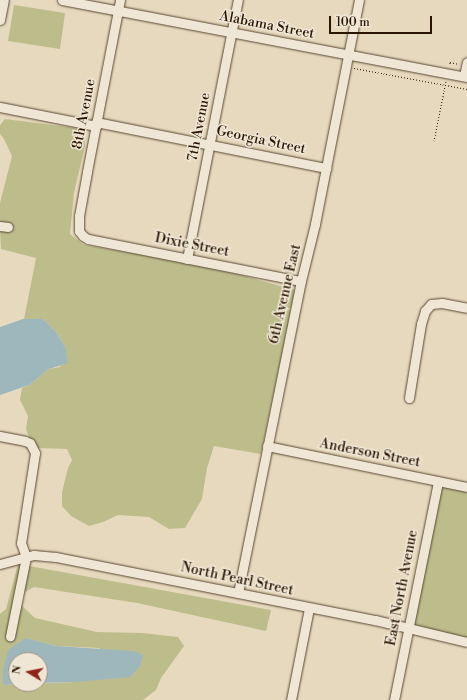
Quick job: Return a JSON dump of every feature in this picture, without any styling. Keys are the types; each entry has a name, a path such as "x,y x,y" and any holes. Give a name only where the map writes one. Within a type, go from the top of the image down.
{"street":[{"path":"0,20 4,0"},
{"name":"Alabama Street","path":"62,0 466,76"},
{"name":"8th Avenue","path":"80,233 78,228 79,216 120,0"},
{"name":"7th Avenue","path":"187,259 238,0"},
{"name":"6th Avenue East","path":"238,593 300,281 312,242 359,0"},
{"path":"466,76 467,64"},
{"name":"Georgia Street","path":"0,107 210,144 326,168"},
{"name":"Dixie Street","path":"80,233 88,239 300,281"},
{"path":"409,398 421,324 425,311 431,304 467,308"},
{"path":"0,436 25,441 32,446 34,453 21,543 26,557 10,636"},
{"name":"Anderson Street","path":"267,446 467,487"},
{"name":"East North Avenue","path":"394,700 438,481"},
{"name":"North Pearl Street","path":"0,564 40,555 56,557 375,620 467,642"},
{"path":"291,700 309,608"}],"path":[{"path":"434,142 450,62 467,64"},
{"path":"347,66 467,89"}],"green space":[{"path":"14,5 65,13 60,49 8,41"},
{"path":"5,119 84,129 85,146 74,193 70,234 84,245 190,263 295,290 261,454 214,446 207,468 202,499 185,528 169,529 149,517 118,515 103,522 89,526 71,516 62,506 62,492 68,468 72,460 67,449 37,448 30,440 26,429 28,416 20,400 22,388 29,385 49,369 60,367 65,347 56,332 43,319 24,319 36,258 1,249 0,229 12,231 13,225 0,223 0,203 12,156 0,134 0,125"},
{"path":"441,485 467,490 467,639 413,627"},
{"path":"18,564 21,564 6,639 13,640 21,605 35,618 97,632 142,633 178,637 184,646 161,678 156,690 143,700 0,700 0,614 6,609"},
{"path":"29,566 271,610 266,631 137,603 34,587 23,593"}],"water":[{"path":"23,319 43,319 56,332 65,347 68,363 49,369 29,385 0,395 0,327"},
{"path":"26,638 56,646 133,651 143,655 140,666 130,677 48,683 48,652 8,652 8,685 5,685 3,683 3,670 8,650"}]}
